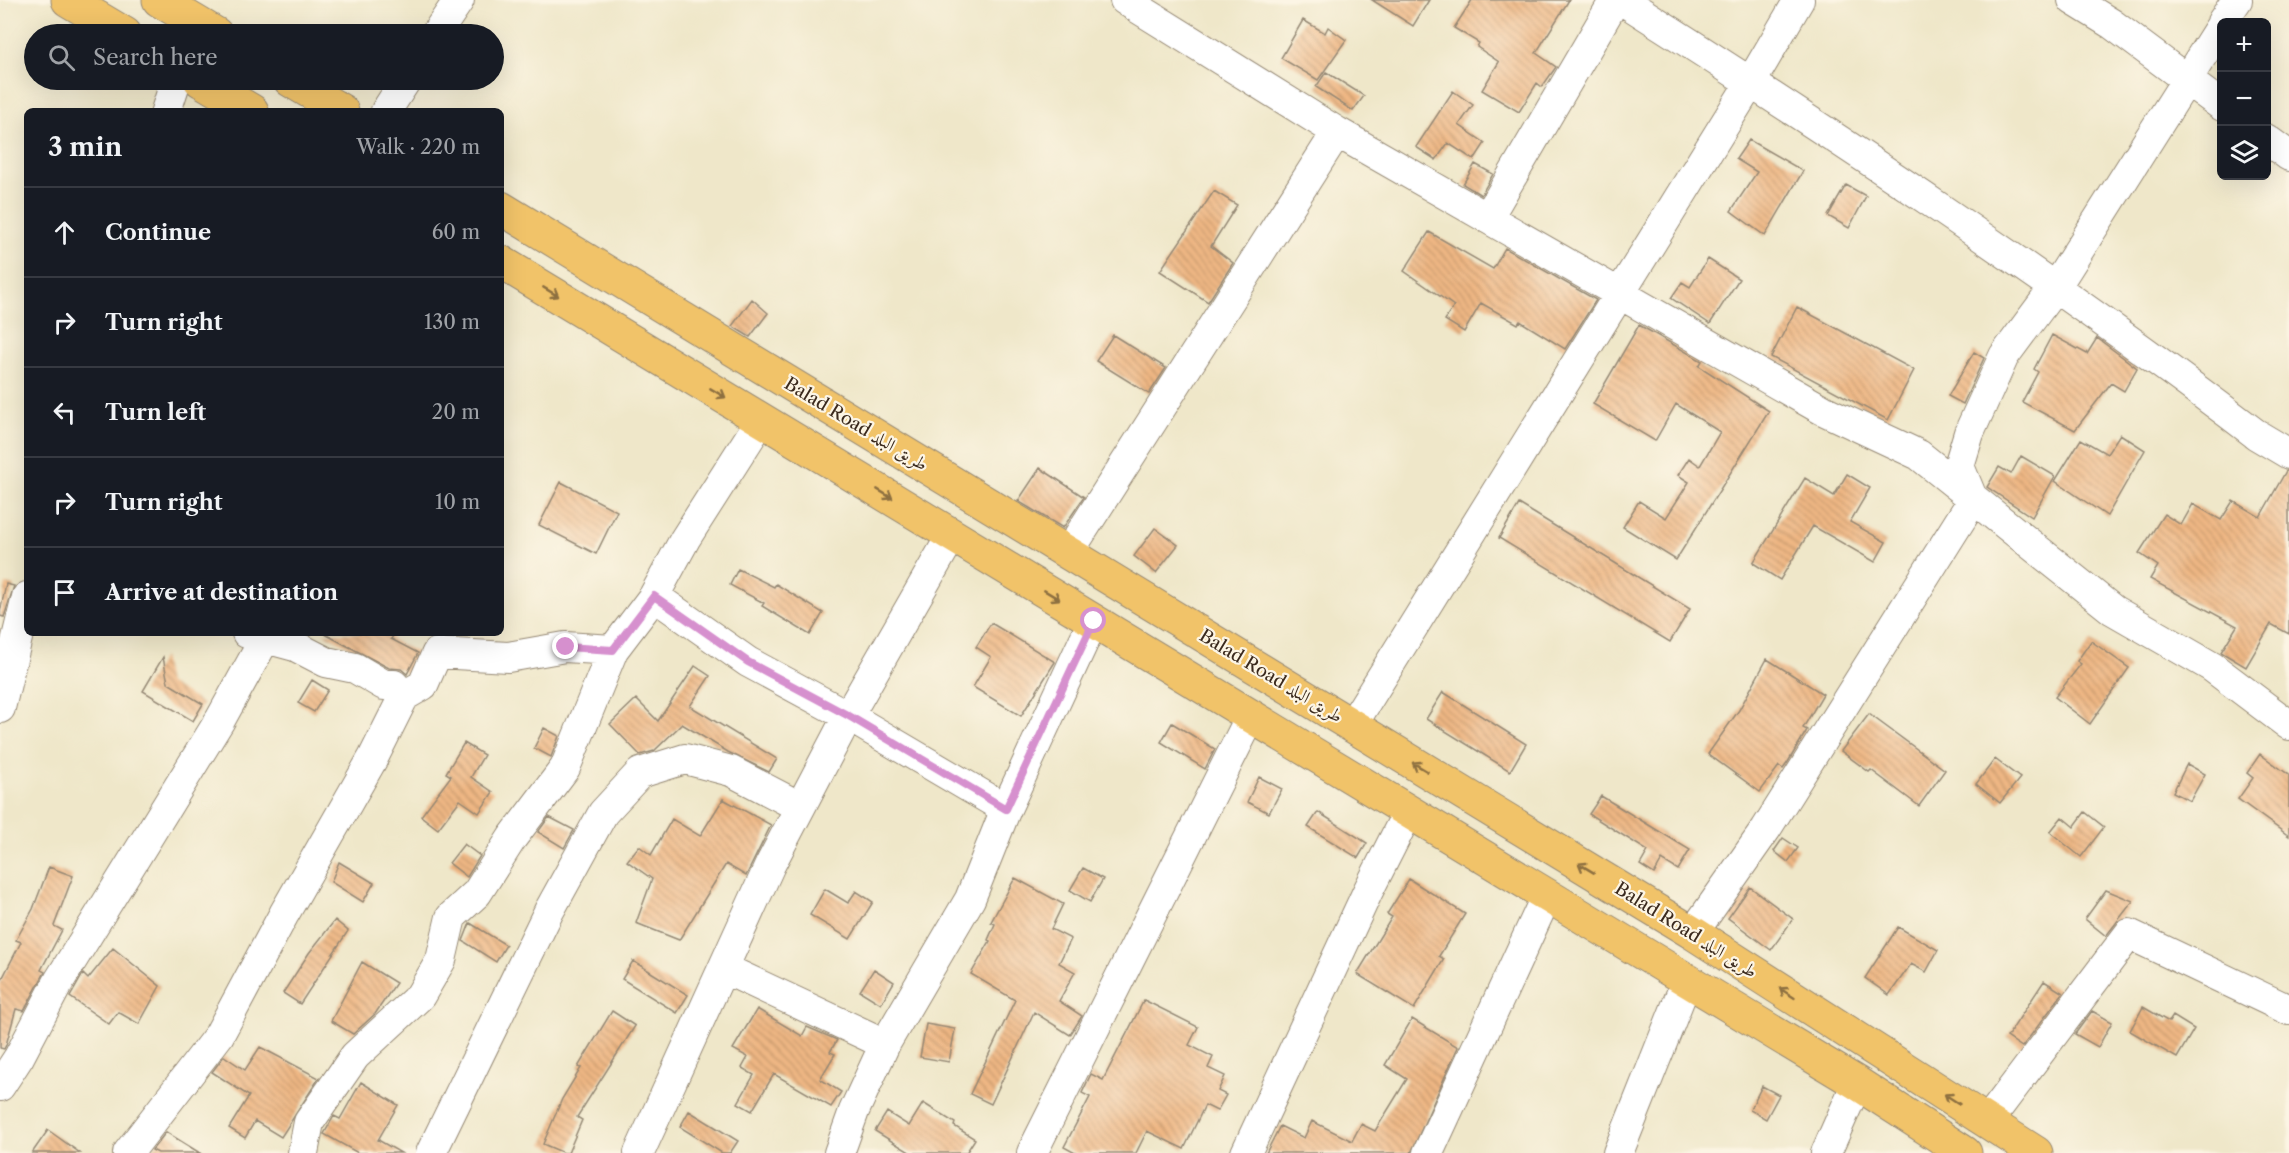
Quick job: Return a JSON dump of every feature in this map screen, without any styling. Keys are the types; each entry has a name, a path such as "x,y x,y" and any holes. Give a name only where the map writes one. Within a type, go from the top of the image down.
{"highway":[{"path":"69,0 109,24"},
{"path":"159,0 199,24"},
{"path":"217,90 247,108"},
{"path":"307,90 337,108"},
{"name":"Balad Road طريق البلد","path":"504,210 1693,933 2036,1153"},
{"path":"504,264 1857,1083 1965,1153"}],"street":[{"path":"443,24 459,0"},
{"path":"1125,0 1338,132 1823,410 1919,455 1973,501 2113,610 2211,667 2289,725"},
{"path":"1488,217 1616,0"},
{"path":"1622,0 1751,82 2056,286 2257,435 2289,454"},
{"path":"1352,725 1619,291 1751,82 1798,0"},
{"path":"2073,0 2112,24 2217,102"},
{"path":"2225,18 2237,0"},
{"path":"1973,501 1959,466 1970,433 2004,356 2056,286 2217,31"},
{"path":"167,108 173,90"},
{"path":"388,108 400,90"},
{"path":"1068,553 1338,132"},
{"path":"2271,143 2289,156"},
{"path":"303,1153 309,1122 355,1056 420,996 441,960 452,917 477,892 512,838 565,768 613,650 654,596 685,539 761,420"},
{"path":"1693,933 1766,829 1973,501"},
{"path":"639,1153 725,969 770,865 849,716 952,535"},
{"path":"654,596 748,662 849,716 1006,809"},
{"path":"0,708 24,609"},
{"path":"839,1153 854,1111 885,1044 970,899 1006,809 1094,621"},
{"path":"0,1086 19,1057 59,981 220,720 260,636"},
{"path":"263,636 295,646 326,662 355,668 384,685 394,685 404,696"},
{"path":"128,1153 219,1035 284,914 373,758 404,696 423,685 437,653 508,657 566,647 613,650"},
{"path":"1042,1150 1251,716"},
{"path":"431,1153 549,911 603,813 640,773 686,759 731,771 800,807"},
{"path":"1246,1153 1368,891 1408,812"},
{"path":"1428,1153 1547,896"},
{"path":"1988,1122 2129,933 2289,1010"},
{"path":"725,969 885,1044"},
{"path":"1618,1153 1687,980"},
{"path":"1826,1153 1857,1083"}],"building":[{"path":"1372,0 1429,0 1413,26"},
{"path":"1472,0 1569,0 1536,53 1556,67 1542,87 1537,83 1519,112 1482,90 1499,62 1477,47 1479,43 1454,28"},
{"path":"1303,20 1325,33 1328,27 1346,40 1318,80 1281,58"},
{"path":"1326,72 1364,96 1353,111 1316,87"},
{"path":"1453,91 1473,105 1459,125 1485,143 1474,160 1448,143 1436,160 1416,147"},
{"path":"1749,140 1803,171 1765,236 1731,211 1757,172 1736,159"},
{"path":"1475,164 1493,174 1481,195 1463,184"},
{"path":"1846,185 1866,196 1849,228 1828,216"},
{"path":"1214,191 1237,205 1211,246 1233,263 1208,302 1160,271"},
{"path":"1429,232 1493,269 1505,248 1596,300 1565,349 1520,321 1518,324 1481,303 1464,332 1445,320 1454,306 1404,271"},
{"path":"1708,259 1739,279 1710,324 1671,298 1682,282 1690,287"},
{"path":"752,299 768,313 750,337 732,326"},
{"path":"1797,307 1914,370 1888,420 1771,357"},
{"path":"1639,325 1702,361 1699,366 1769,411 1676,560 1623,527 1639,501 1666,518 1689,482 1678,475 1689,458 1700,466 1720,432 1676,404 1655,441 1593,404"},
{"path":"1113,335 1166,368 1149,394 1096,361"},
{"path":"2052,335 2087,354 2097,338 2137,368 2124,391 2111,383 2075,430 2022,402 2038,372 2034,369"},
{"path":"1974,352 1984,358 1963,404 1948,396"},
{"path":"2120,434 2145,450 2107,516 2055,481 2081,439 2107,454"},
{"path":"2021,456 2055,476 2032,517 1987,487 1999,467 2011,474"},
{"path":"1040,468 1084,497 1063,528 1018,501"},
{"path":"2286,471 2289,471 2289,634 2271,624 2246,667 2221,652 2237,626 2150,579 2158,566 2139,553 2164,514 2181,525 2193,504 2221,520 2233,501 2260,517"},
{"path":"1847,474 1870,488 1850,522 1886,542 1875,562 1813,526 1780,580 1753,563 1805,478 1834,496"},
{"path":"561,482 617,511 596,554 539,525"},
{"path":"1519,504 1690,609 1670,642 1499,538"},
{"path":"1155,528 1178,545 1156,573 1134,556"},
{"path":"738,569 774,587 776,584 823,613 810,635 762,606 764,603 730,585"},
{"path":"6,584 14,586 4,617 0,616 0,612"},
{"path":"991,623 1055,662 1021,716 973,687 991,657 976,647"},
{"path":"329,636 393,636 391,639 418,653 407,674 401,669 389,668"},
{"path":"2091,641 2129,668 2090,724 2055,697 2081,664 2077,661"},
{"path":"163,657 168,683 203,704 193,721 143,691"},
{"path":"1767,659 1823,694 1803,728 1807,730 1788,762 1783,769 1779,766 1760,792 1708,754 1739,710"},
{"path":"695,666 710,676 690,706 777,759 769,772 728,752 682,724 654,751 640,755 610,724 636,699 658,721"},
{"path":"312,680 328,690 314,712 298,703"},
{"path":"1443,692 1526,744 1510,771 1426,719"},
{"path":"1869,714 1945,770 1919,806 1841,751"},
{"path":"1172,723 1215,749 1205,769 1161,742"},
{"path":"544,728 559,736 551,757 534,748"},
{"path":"464,743 484,755 471,777 493,792 479,813 460,800 438,829 421,816 451,776 446,773"},
{"path":"2260,754 2289,775 2289,836 2238,799 2253,778 2247,773"},
{"path":"1995,759 2020,778 2000,803 1976,784"},
{"path":"2187,764 2205,774 2190,801 2173,792"},
{"path":"1259,777 1282,789 1269,813 1247,802"},
{"path":"1601,796 1690,850 1678,870 1662,860 1654,874 1640,865 1648,851 1589,814"},
{"path":"723,799 771,825 746,876 726,864 679,940 636,923 652,879 627,861 639,846 651,855 672,819 700,836"},
{"path":"1318,812 1367,843 1358,858 1308,827"},
{"path":"2085,812 2104,827 2081,857 2050,832 2062,817 2074,827"},
{"path":"549,817 574,830 564,848 538,832"},
{"path":"1783,838 1798,848 1788,862 1774,851"},
{"path":"464,844 480,856 467,877 449,863"},
{"path":"339,862 374,883 363,902 331,882"},
{"path":"49,867 73,876 54,926 62,930 41,970 45,972 24,1011 16,1009 6,1045 4,1049 0,1048 0,983 21,942 16,940 33,909"},
{"path":"1083,868 1103,879 1090,902 1070,890"},
{"path":"1015,878 1063,904 1051,929 1071,939 1059,963 1075,972 1059,1001 1082,1016 1070,1035 1034,1012 991,1104 970,1094 1015,1000 971,974 990,941 988,940 995,924 991,922"},
{"path":"1409,879 1465,914 1439,956 1444,959 1414,1009 1357,974 1392,917 1387,914"},
{"path":"1750,887 1793,919 1771,950 1728,918"},
{"path":"825,889 848,903 856,891 873,902 850,939 810,915"},
{"path":"2106,890 2133,901 2106,936 2085,919"},
{"path":"335,920 348,931 300,1004 283,993 309,953"},
{"path":"470,923 506,945 496,962 463,941"},
{"path":"1898,927 1938,950 1926,972 1911,964 1889,995 1865,978"},
{"path":"113,948 160,986 139,1024 118,1012 109,1024 70,997 83,974 88,979"},
{"path":"633,961 688,995 677,1013 622,979"},
{"path":"362,962 396,983 375,1014 353,1034 331,1021"},
{"path":"874,969 894,982 881,1004 860,991"},
{"path":"2044,981 2063,993 2022,1047 2007,1037"},
{"path":"1144,1000 1198,1027 1189,1045 1213,1057 1208,1068 1225,1076 1218,1091 1226,1095 1217,1111 1205,1105 1184,1149 1147,1131 1136,1153 1075,1153 1064,1147 1090,1097 1082,1093 1091,1074 1103,1080"},
{"path":"2143,1007 2169,1022 2173,1016 2194,1029 2177,1058 2130,1031"},
{"path":"757,1009 802,1036 807,1027 837,1040 830,1052 835,1054 820,1079 841,1092 831,1107 774,1074 752,1111 738,1103 754,1075 742,1068 748,1057 733,1049"},
{"path":"612,1011 635,1026 577,1117 582,1120 568,1153 564,1153 543,1144 562,1099 581,1068 578,1067"},
{"path":"2092,1011 2112,1022 2098,1047 2075,1034"},
{"path":"1412,1019 1458,1047 1411,1153 1266,1153 1280,1126 1304,1138 1312,1121 1352,1141 1361,1124 1375,1131 1407,1079 1385,1065"},
{"path":"926,1024 955,1029 949,1062 920,1057"},
{"path":"260,1047 319,1078 281,1137 255,1121 245,1138 229,1128 249,1096 212,1072 224,1056 245,1070"},
{"path":"361,1082 398,1105 378,1140 401,1153 358,1153 324,1134 334,1116 340,1119"},
{"path":"1762,1086 1779,1095 1766,1119 1750,1110"},
{"path":"923,1103 975,1139 966,1153 911,1153 875,1131 887,1112 909,1126"},
{"path":"689,1111 738,1141 730,1153 722,1153 680,1127"},
{"path":"48,1130 80,1153 32,1153"},
{"path":"166,1132 200,1153 158,1153 152,1150"}],"route":[{"path":"566,647 613,650 654,596 748,662 849,716 1006,809 1094,621"}]}
